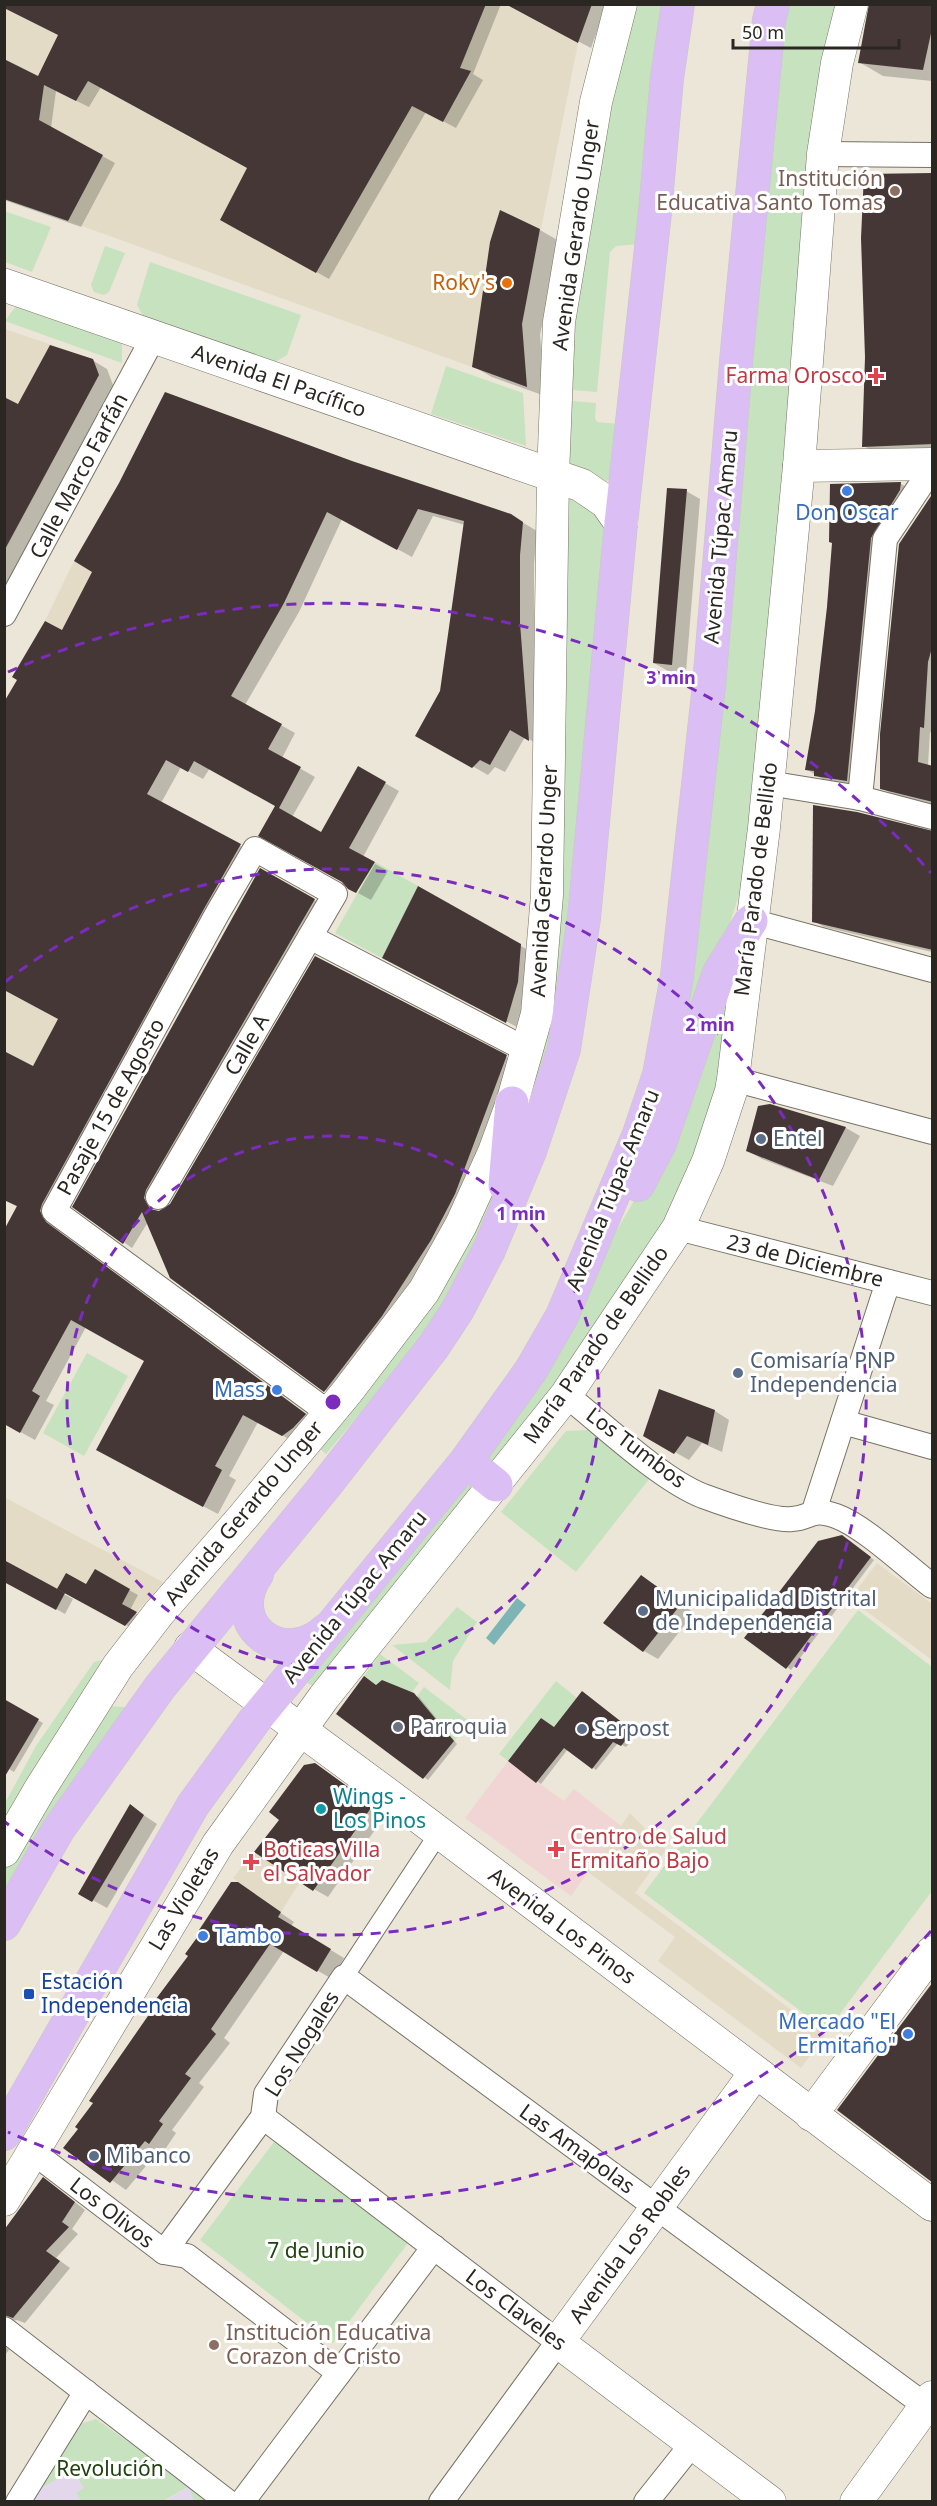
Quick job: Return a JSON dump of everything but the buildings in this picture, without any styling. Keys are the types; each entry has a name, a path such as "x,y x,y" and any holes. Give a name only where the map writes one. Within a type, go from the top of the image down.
{"main road":[{"path":"4,1924 58,1830 190,1648 362,1440 434,1346 457,1311 502,1220 530,1151 564,1049 584,918 621,523 656,212 667,78 678,4"},
{"name":"Avenida Túpac Amaru","path":"4,2134 193,1805 267,1705 466,1461 531,1370 562,1316 639,1134 655,1086 677,976 709,684 735,362 769,20 773,4"},
{"name":"Avenida El Pacífico","path":"4,285 563,478 598,486 609,484 620,477 628,465"},
{"name":"Avenida El Pacífico","path":"563,478 598,495 612,508 621,523"},
{"path":"562,1316 628,1204 660,1143 719,973 751,921"},
{"path":"502,1220 512,1103"},
{"path":"466,1461 496,1485"},
{"path":"267,1557 252,1580 247,1597 249,1616 258,1633 275,1643 294,1646 312,1640 331,1625"}],"street":[{"name":"Avenida Gerardo Unger","path":"4,1851 40,1789 118,1666 159,1613 243,1517 329,1413 429,1282 461,1225 494,1152 512,1103 537,1014 547,895 563,478 559,322 596,102 621,4"},
{"name":"María Parado de Bellido","path":"301,1729 324,1697 566,1395 678,1228 708,1161 731,1091 768,783 799,466 823,154 837,63 852,4"},
{"path":"823,154 933,155"},
{"name":"Calle Marco Farfán","path":"4,615 153,338"},
{"path":"799,466 933,466"},
{"path":"860,798 885,539 933,466"},
{"path":"768,783 860,798 933,817"},
{"name":"Pasaje 15 de Agosto","path":"329,1413 54,1211 255,849 335,894"},
{"name":"Calle A","path":"158,1197 335,894"},
{"path":"751,921 933,970"},
{"path":"310,937 527,1050"},
{"path":"733,1079 933,1132"},
{"name":"23 de Diciembre","path":"678,1228 933,1293"},
{"path":"888,1282 814,1511 836,1516 860,1530 933,1586"},
{"name":"Los Tumbos","path":"566,1395 657,1468 700,1495 750,1512 791,1520 814,1511"},
{"path":"843,1422 933,1447"},
{"name":"Avenida Los Pinos","path":"190,1648 933,2205"},
{"name":"Las Violetas","path":"4,2199 218,1844 301,1729"},
{"name":"Los Nogales","path":"164,2252 263,2117 266,2094 439,1833"},
{"path":"811,2115 933,1952"},
{"name":"Las Amapolas","path":"344,1977 657,2207 929,2401"},
{"name":"Avenida Los Robles","path":"441,2502 755,2073"},
{"name":"Los Claveles","path":"263,2117 770,2502"},
{"name":"Los Olivos","path":"33,2152 164,2252 187,2256 339,2373"},
{"path":"242,2502 434,2247"},
{"path":"4,2329 228,2502"},
{"path":"18,2502 86,2392"},
{"path":"856,2502 929,2401"},
{"path":"646,2502 693,2443"}],"shaded area":[{"path":"4,5 5,9 58,35 35,81 76,101 88,81 196,141 208,122 222,131 213,150 260,176 243,175 220,220 316,273 412,106 443,122 471,72 460,68 486,5 505,5 578,43 541,229 500,210 490,242 472,367 68,221 103,155 39,120 15,84 18,66 5,59"},
{"path":"5,329 93,359 99,375 5,551"},
{"path":"74,561 92,572 137,673 45,621"},
{"path":"4,990 58,1019 33,1066 5,1051"},
{"path":"4,1497 163,1582 125,1626 5,1560"},
{"path":"877,1563 932,1604 932,1660 850,1599"},
{"name":"Centro de Salud Ermitaño Bajo","path":"508,1761 564,1801 574,1789 621,1826 571,1896 465,1818"},
{"path":"630,1813 666,1850 635,1893 825,2035 801,2068 658,1961 675,1937 588,1872"},
{"path":"254,1852 300,1882 281,1912 233,1878"},
{"path":"67,2473 76,2475 85,2488 76,2493 81,2501 32,2501 34,2491"},
{"path":"189,2486 211,2502 163,2502"}],"green space":[{"path":"627,5 667,5 638,244 616,246 610,252 597,392 559,389"},
{"path":"778,5 848,5 760,830 685,1062 662,1077"},
{"path":"4,211 51,227 32,272 5,262"},
{"path":"105,246 125,253 109,292 104,295 94,292 91,285"},
{"path":"150,262 301,315 287,355 275,362 143,316 137,305"},
{"path":"24,295 122,330 122,363 5,321"},
{"path":"446,366 523,393 526,446 431,414"},
{"path":"560,400 596,403 597,422 629,425 614,478 601,483 556,473"},
{"path":"556,481 609,511 584,889 536,1121 516,1104 540,1014"},
{"path":"375,862 418,886 382,958 335,933"},
{"path":"753,881 729,1080 674,1226 496,1475 479,1462 631,1206 663,1146"},
{"path":"496,1157 500,1220 452,1313 372,1399 326,1454 311,1441"},
{"path":"87,1353 128,1376 84,1456 43,1433"},
{"path":"589,1430 650,1478 576,1572 501,1512 566,1431"},
{"path":"454,1481 477,1481 323,1694 297,1675"},
{"path":"457,1607 477,1622 453,1661 450,1690 392,1645 426,1642"},
{"path":"858,1610 932,1667 932,1891 827,2031 644,1893"},
{"path":"380,1654 419,1683 412,1692 382,1680 376,1685 364,1676"},
{"path":"123,1655 15,1828 5,1818 5,1803 36,1746 94,1662"},
{"path":"556,1681 577,1698 554,1727 541,1718 508,1761 499,1754"},
{"path":"424,1687 470,1722 454,1741 417,1696"},
{"path":"109,1706 136,1708 5,1904 5,1860"},
{"name":"7 de Junio","path":"274,2142 408,2243 333,2343 200,2240"},
{"name":"Revolución","path":"96,2419 211,2501 194,2501 189,2486 163,2501 81,2501 76,2493 84,2488 76,2475 67,2473 41,2488 80,2424"}],"water":[{"path":"517,1598 526,1605 494,1645 486,1638"}],"place":[{"name":"Institución Educativa Santo Tomas","path":"895,191"},
{"name":"Roky's","path":"507,283"},
{"name":"Farma Orosco","path":"876,376"},
{"name":"Don Oscar","path":"847,491"},
{"name":"Entel","path":"761,1139"},
{"name":"Comisaría PNP Independencia","path":"738,1373"},
{"name":"Mass","path":"277,1390"},
{"name":"Municipalidad Distrital de Independencia","path":"643,1611"},
{"name":"Parroquia","path":"398,1727"},
{"name":"Serpost","path":"582,1729"},
{"name":"Wings - Los Pinos","path":"321,1809"},
{"name":"Centro de Salud Ermitaño Bajo","path":"556,1849"},
{"name":"Boticas Villa el Salvador","path":"251,1862"},
{"name":"Tambo","path":"203,1936"},
{"name":"Estación Independencia","path":"29,1994"},
{"name":"Mercado \"El Ermitaño\"","path":"908,2034"},
{"name":"Mibanco","path":"94,2156"},
{"name":"Institución Educativa Corazon de Cristo","path":"214,2345"}]}
